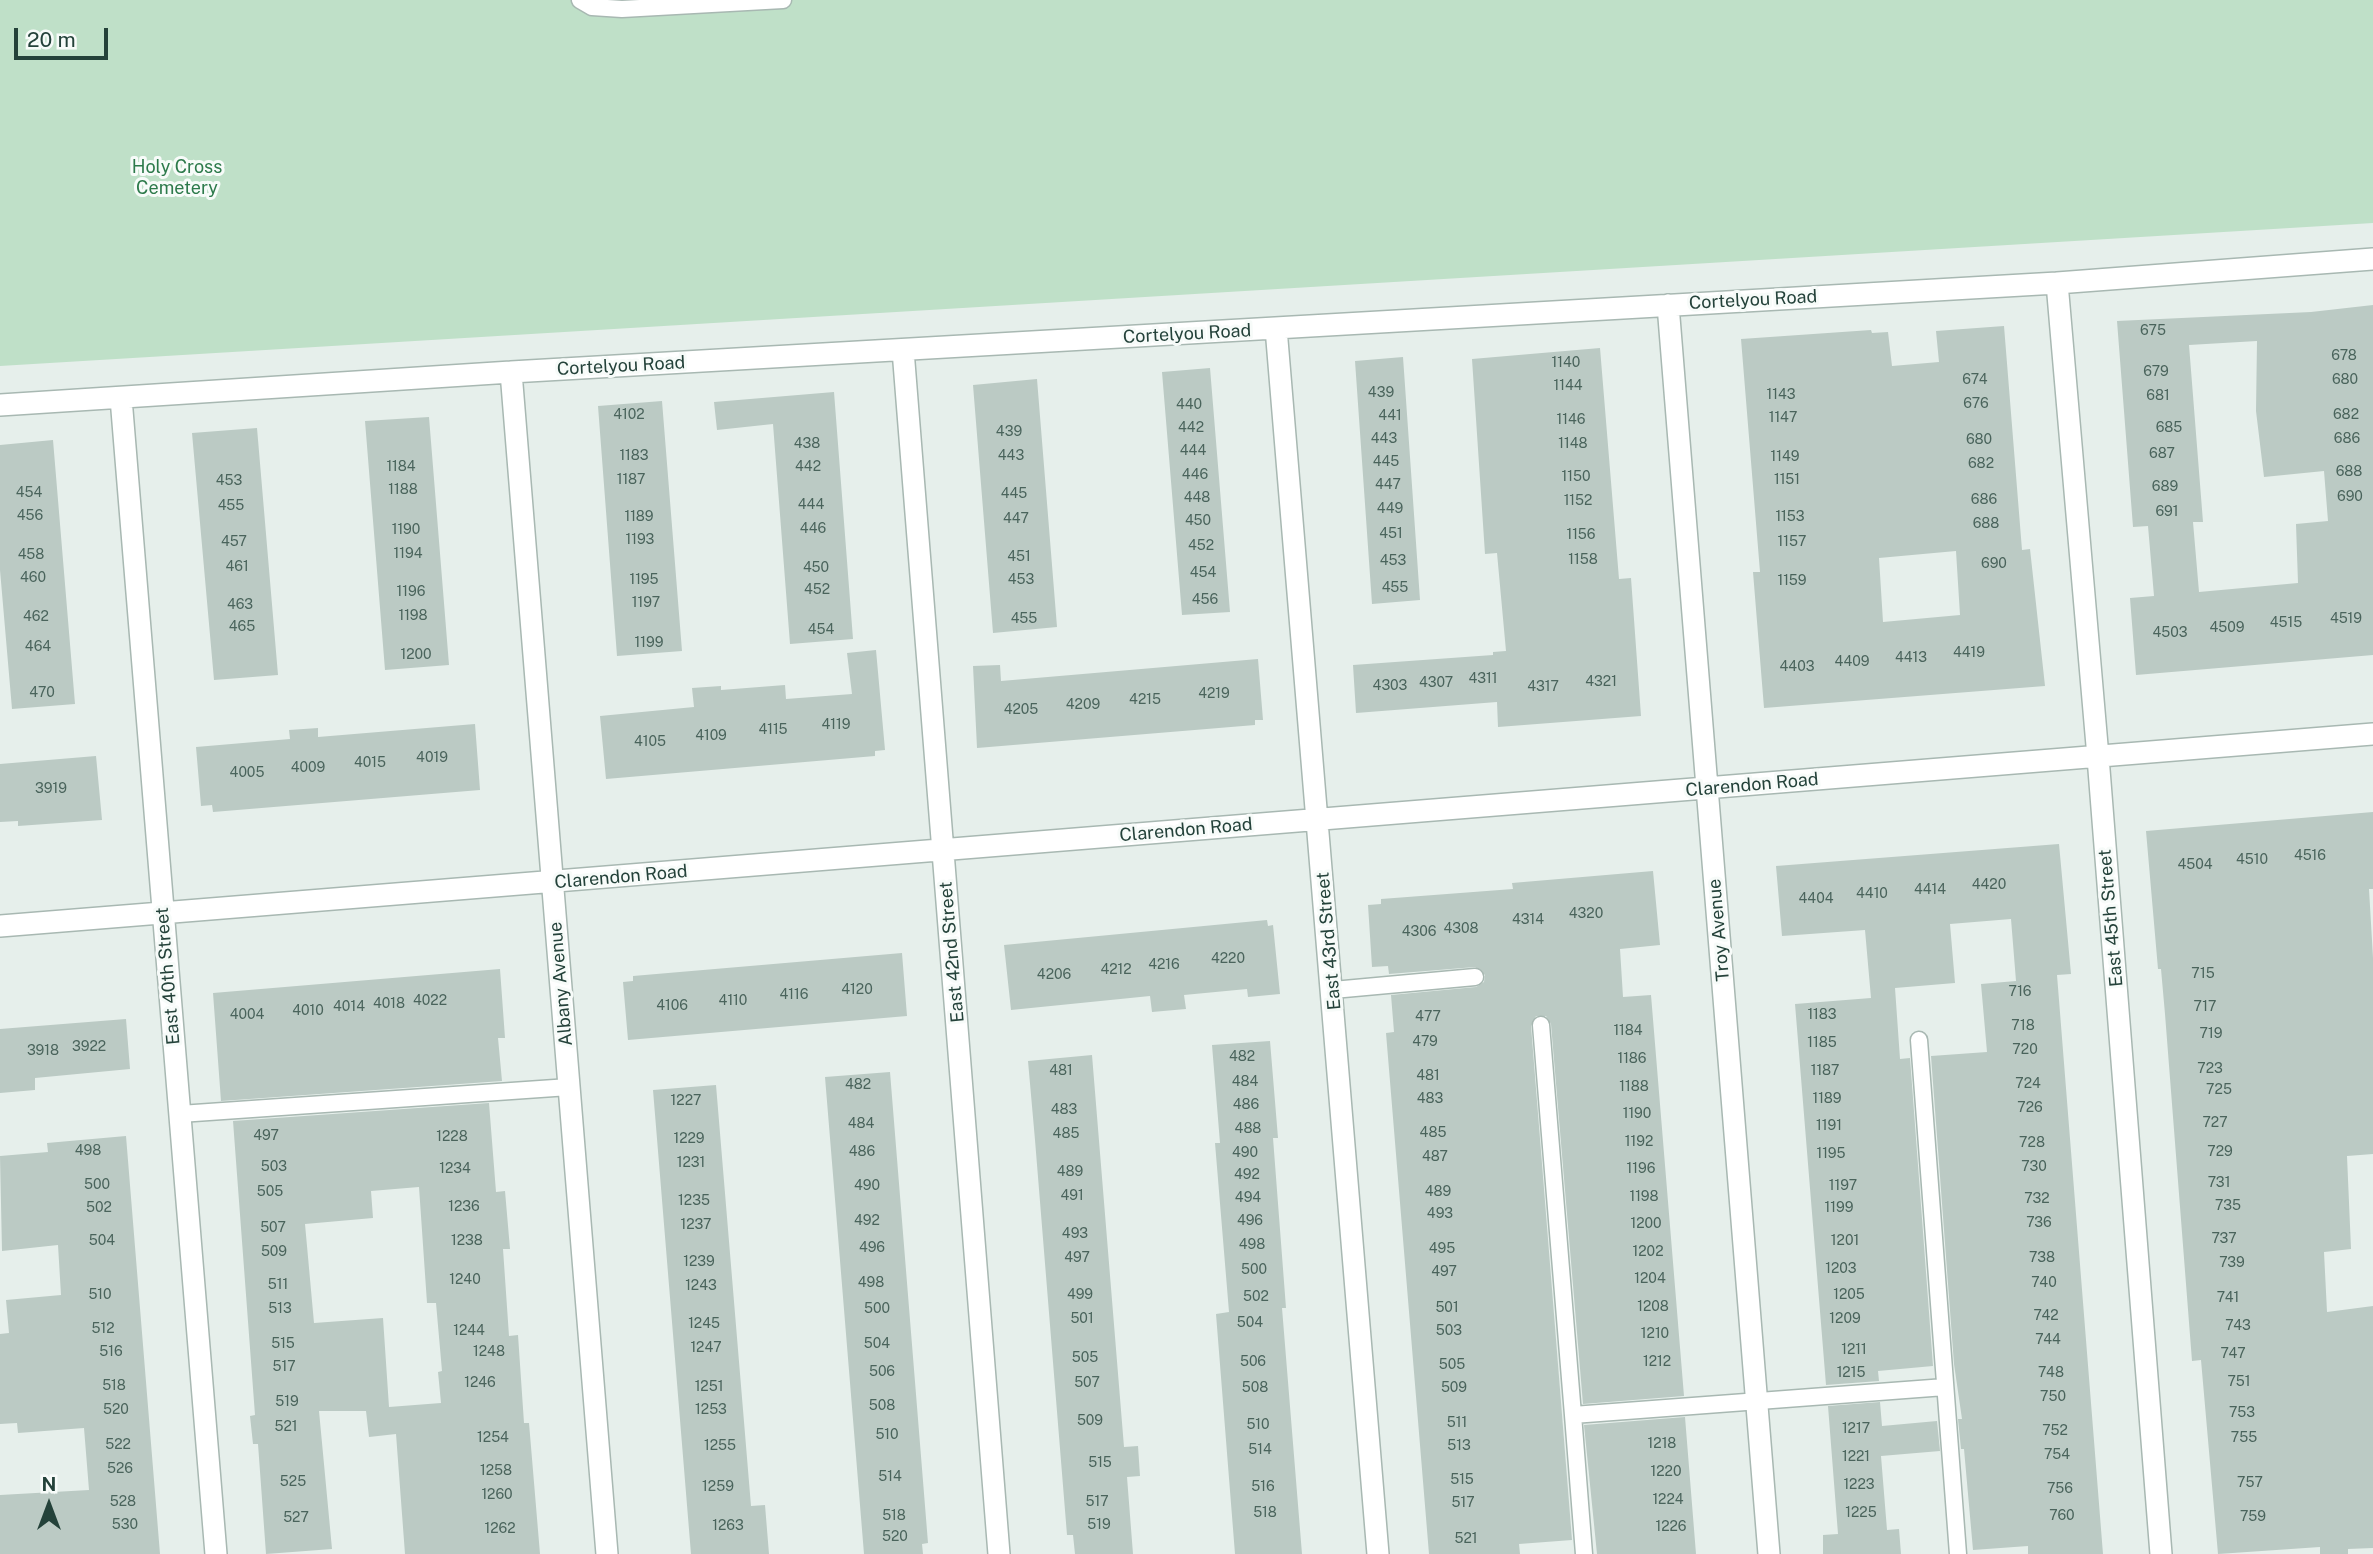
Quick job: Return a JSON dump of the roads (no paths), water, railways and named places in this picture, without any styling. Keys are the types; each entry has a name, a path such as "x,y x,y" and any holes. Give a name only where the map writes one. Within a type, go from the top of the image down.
{"street":[{"name":"Cortelyou Road","path":"0,405 511,372 2057,283 2373,259"},
{"name":"East 45th Street","path":"2057,283 2098,757 2161,1554"},
{"name":"Troy Avenue","path":"1668,305 1769,1554"},
{"name":"East 43rd Street","path":"1276,328 1319,819 1378,1554"},
{"name":"East 42nd Street","path":"904,350 999,1554"},
{"name":"Albany Avenue","path":"511,372 607,1554"},
{"name":"East 40th Street","path":"121,398 216,1554"},
{"name":"Clarendon Road","path":"0,926 2373,734"}],"lane":[{"path":"580,0 592,7 622,9 783,0"},
{"path":"1333,989 1475,977"},
{"path":"1541,1026 1584,1554"},
{"path":"1919,1040 1958,1554"},
{"path":"180,1114 569,1087"},
{"path":"1573,1415 1945,1387"}],"park label":[{"name":"Holy Cross Cemetery","path":"177,177"}]}
